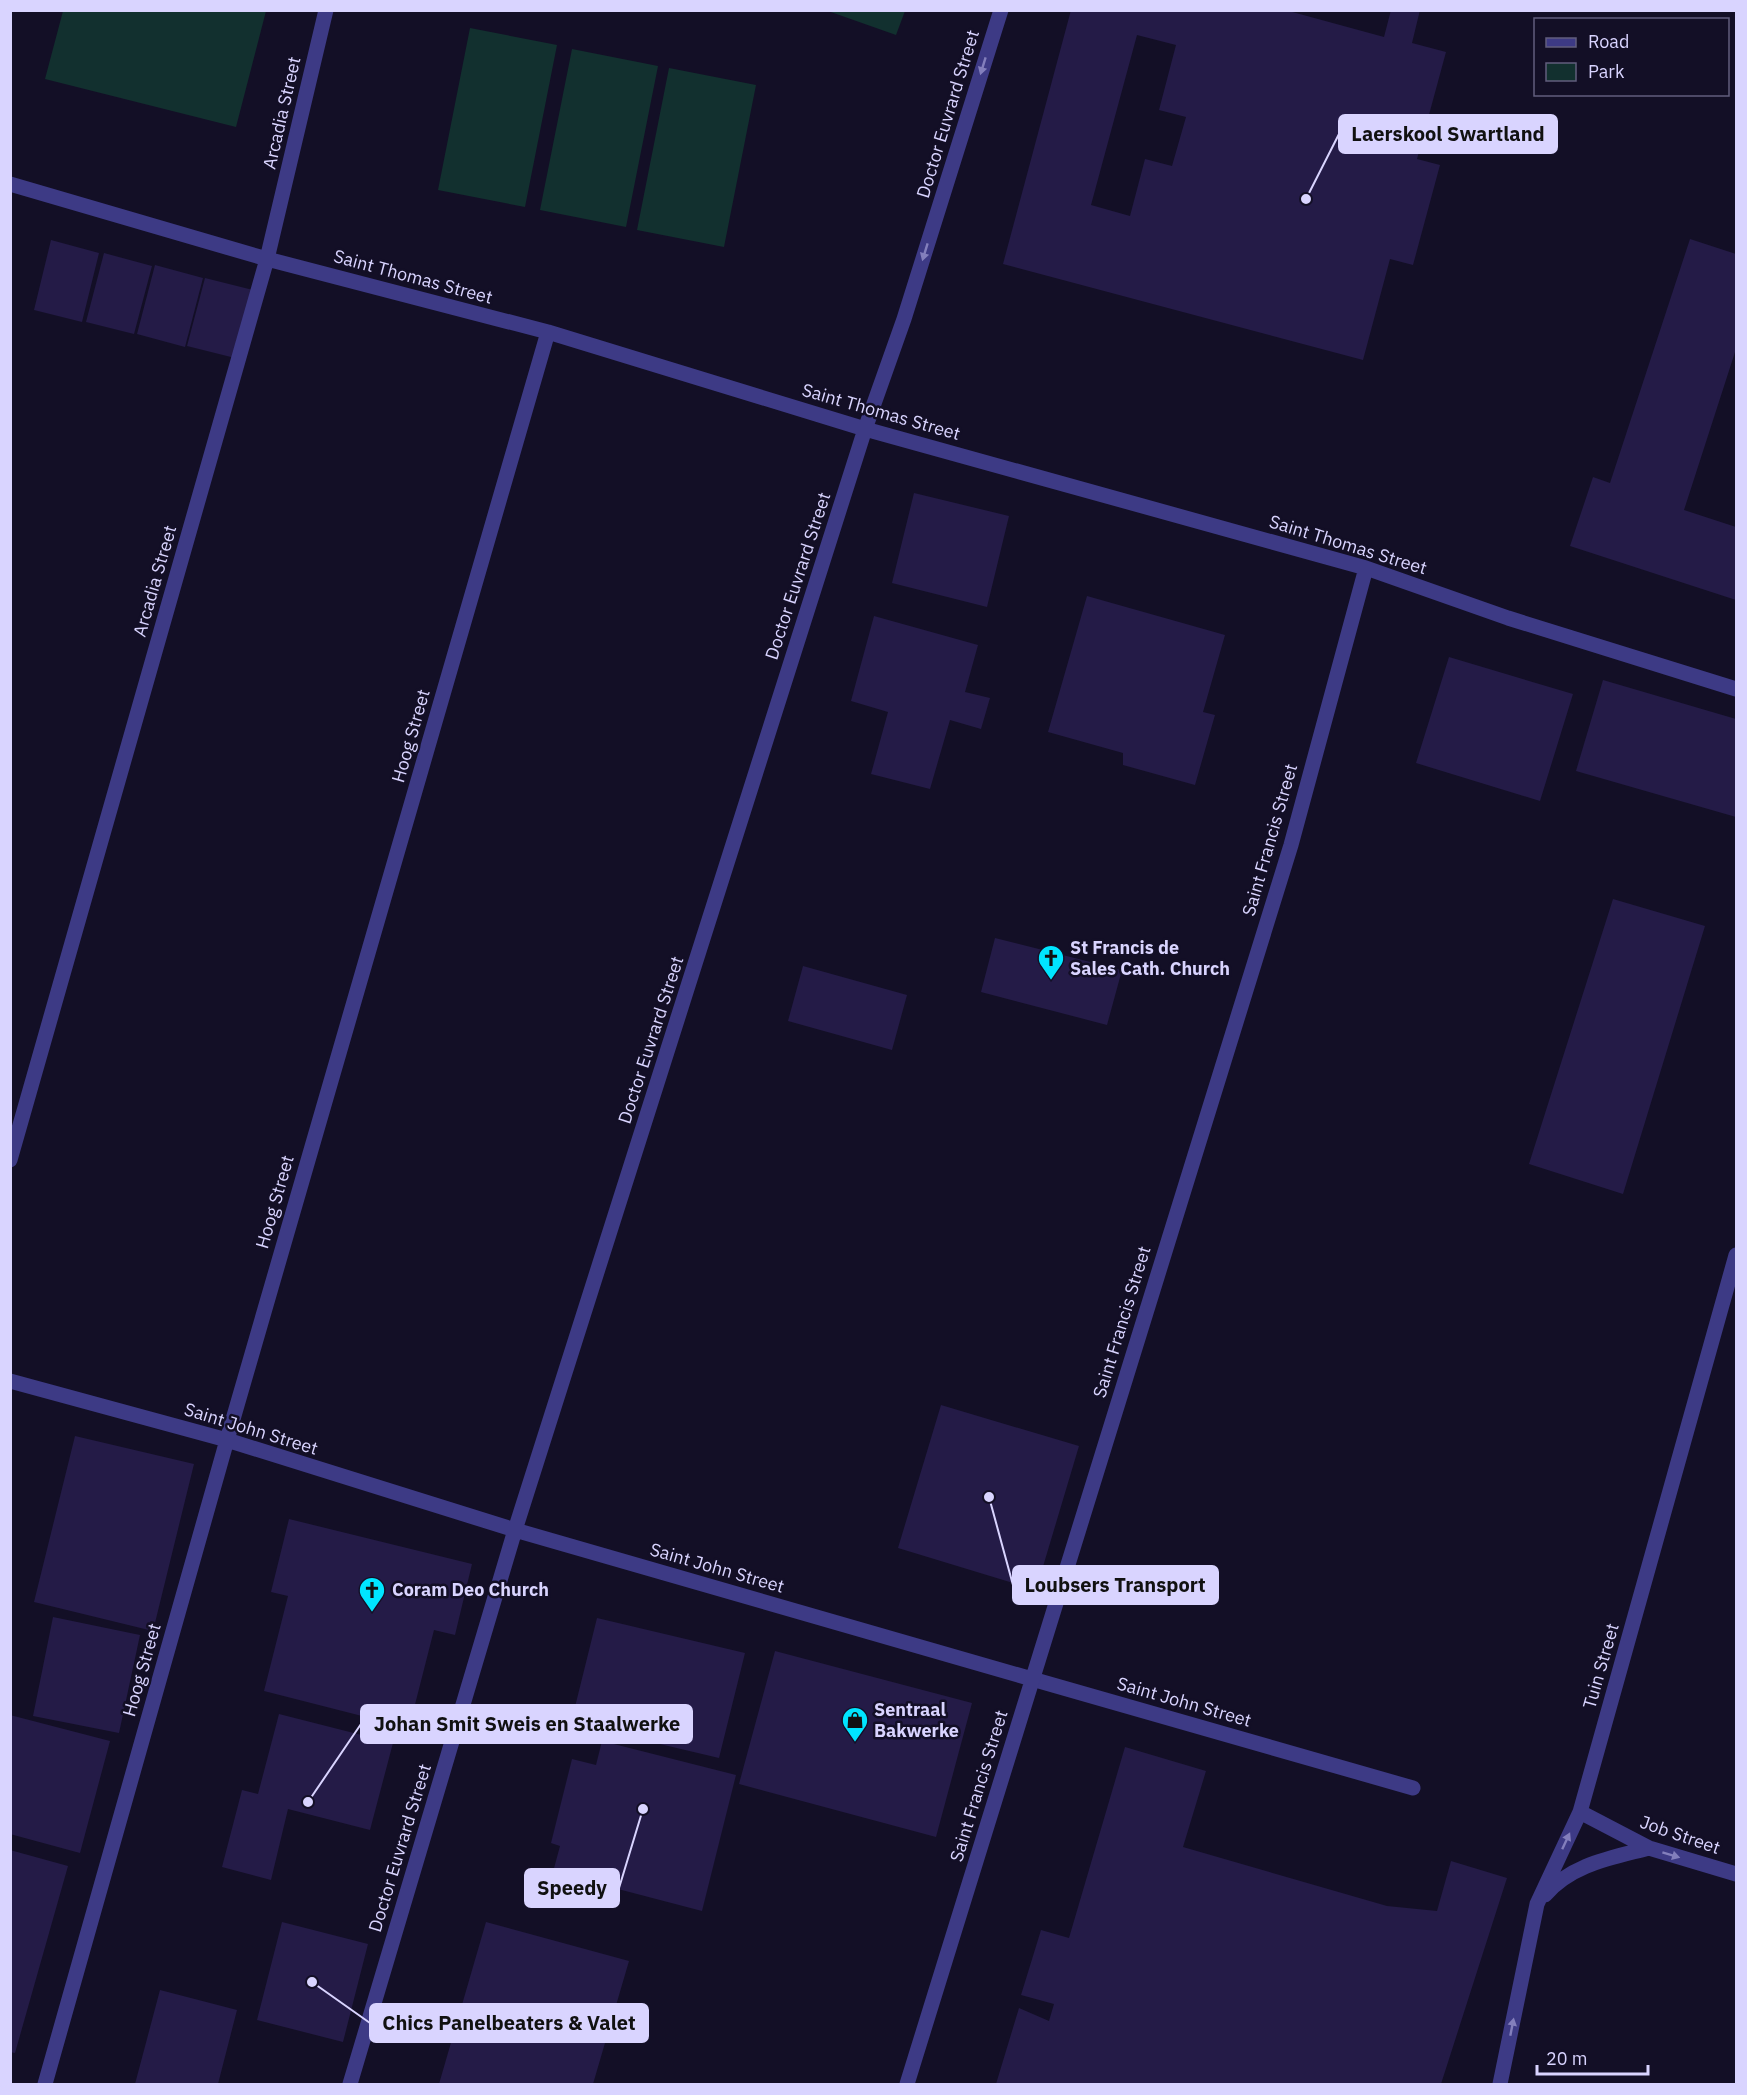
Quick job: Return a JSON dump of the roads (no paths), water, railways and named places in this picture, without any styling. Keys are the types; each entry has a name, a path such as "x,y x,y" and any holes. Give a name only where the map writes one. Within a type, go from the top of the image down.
{"street":[{"name":"Arcadia Street","path":"10,1160 267,259 326,10"},
{"name":"Doctor Euvrard Street","path":"350,2085 515,1530 865,429 904,320 1001,10"},
{"name":"Saint Thomas Street","path":"10,184 267,259 549,332 865,429 1366,568 1508,618 1737,689"},
{"name":"Hoog Street","path":"45,2085 227,1440 549,332"},
{"name":"Saint Francis Street","path":"907,2085 1291,845 1366,568"},
{"name":"Tuin Street","path":"1500,2085 1537,1904 1580,1812 1737,1255"},
{"name":"Saint John Street","path":"10,1381 227,1440 515,1530 1413,1788"},
{"name":"Job Street","path":"1580,1812 1649,1848 1737,1874"},
{"path":"1537,1904 1556,1883 1579,1868 1649,1848"}],"place":[{"name":"Laerskool Swartland","path":"1306,199"},
{"name":"St Francis de Sales Cath. Church","path":"1051,981"},
{"name":"Loubsers Transport","path":"989,1497"},
{"name":"Coram Deo Church","path":"372,1613"},
{"name":"Sentraal Bakwerke","path":"855,1743"},
{"name":"Johan Smit Sweis en Staalwerke","path":"308,1802"},
{"name":"Speedy","path":"643,1809"},
{"name":"Chics Panelbeaters & Valet","path":"312,1982"}]}
